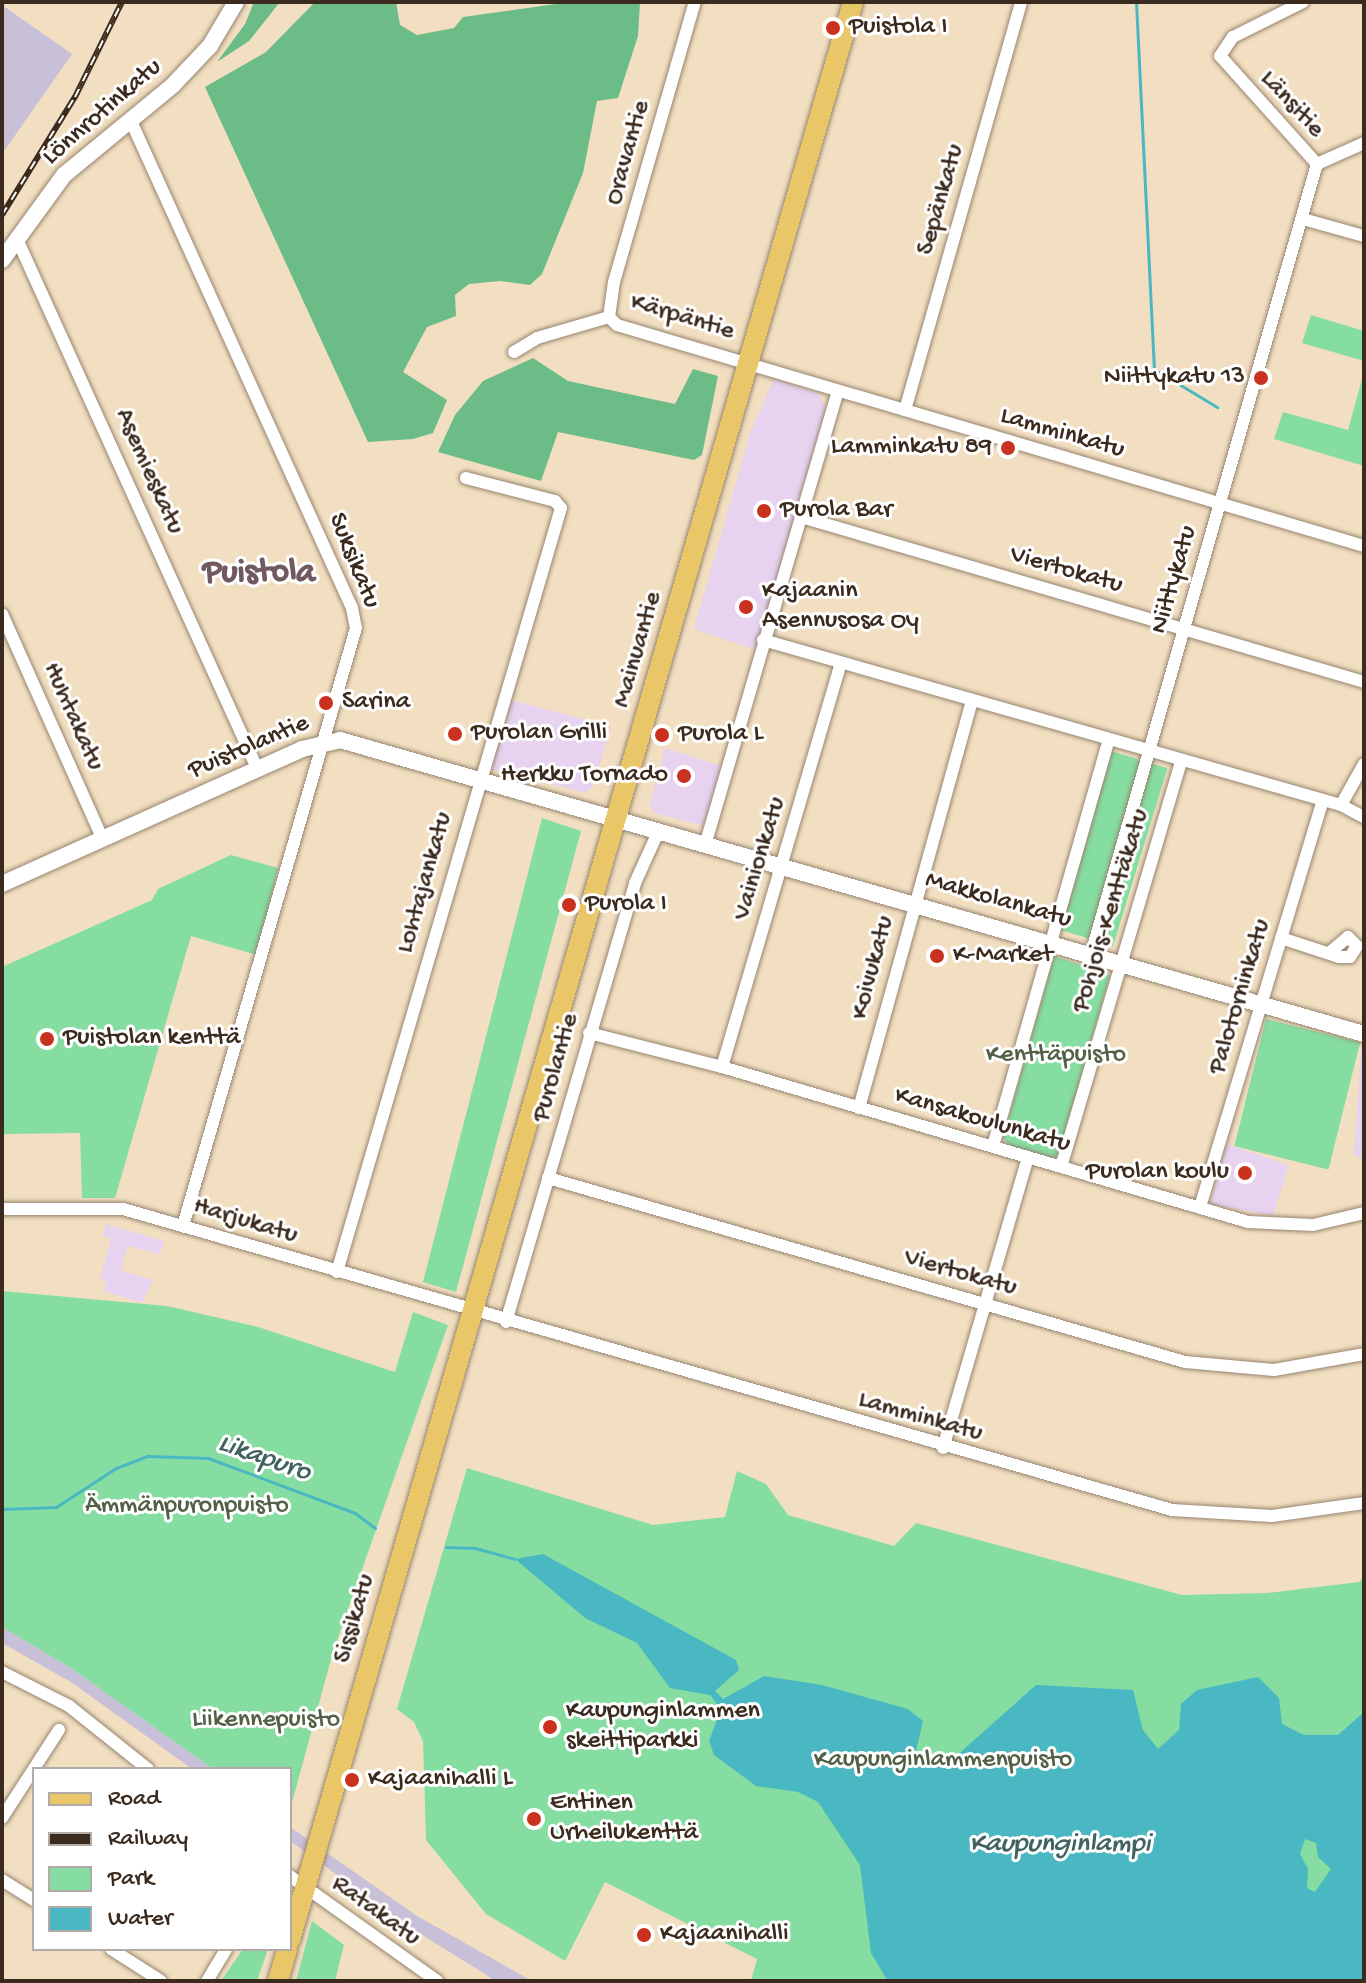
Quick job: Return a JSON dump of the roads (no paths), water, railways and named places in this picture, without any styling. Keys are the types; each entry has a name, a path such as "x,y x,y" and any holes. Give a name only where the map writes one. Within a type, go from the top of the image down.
{"main road":[{"name":"Mainuantie","path":"471,1311 853,2"},
{"name":"Sissikatu","path":"292,1923 297,1882 471,1311"},
{"path":"278,1981 286,1951"}],"street":[{"name":"Lönnrotinkatu","path":"2,260 79,158 130,119 210,46 236,2"},
{"name":"Oravantie","path":"609,317 614,282 695,2"},
{"name":"Sepänkatu","path":"905,410 1021,2"},
{"name":"Länsitie","path":"1303,2 1233,37 1220,56 1317,164 1303,219"},
{"name":"Suksikatu","path":"130,119 352,608 354,638 183,1226"},
{"path":"1317,164 1364,143"},
{"path":"1303,219 1364,236"},
{"name":"Niittykatu","path":"1091,954 1303,219"},
{"name":"Asemieskatu","path":"17,239 257,768"},
{"name":"Kärpäntie","path":"514,352 550,333 609,317 617,325 749,361"},
{"name":"Lamminkatu","path":"749,361 838,391 1364,546"},
{"path":"706,842 838,391"},
{"name":"Lohtajankatu","path":"337,1272 561,508 555,501 466,478"},
{"name":"Viertokatu","path":"801,517 1364,682"},
{"name":"Huhtakatu","path":"2,614 102,838"},
{"path":"763,640 1108,741 1341,805 1364,817"},
{"name":"Vainionkatu","path":"722,1067 841,663"},
{"name":"Koivukatu","path":"859,1108 972,701"},
{"name":"Puistolantie","path":"2,884 324,740 352,742 617,819"},
{"path":"993,1146 1108,741"},
{"name":"Pohjois-Kenttäkatu","path":"1061,1167 1181,761"},
{"path":"1341,805 1364,764"},
{"name":"Palotorninkatu","path":"1200,1207 1323,800"},
{"name":"Makkolankatu","path":"617,819 1120,961 1364,1034"},
{"name":"Purolantie","path":"506,1322 635,883 659,830"},
{"path":"1281,938 1330,952"},
{"name":"Kansakoulunkatu","path":"589,1033 722,1067 1248,1222 1292,1225 1334,1222 1364,1213"},
{"path":"943,1448 1028,1157"},
{"name":"Viertokatu","path":"548,1178 1217,1367 1300,1368 1364,1354"},
{"name":"Harjukatu","path":"2,1209 112,1207 471,1311"},
{"name":"Lamminkatu","path":"471,1311 943,1448 1172,1510 1272,1516 1364,1503"},
{"path":"2,1672 69,1706 145,1767"},
{"path":"35,1767 59,1730"},
{"path":"2,1818 32,1772"},
{"path":"2,1880 32,1899"},
{"name":"Ratakatu","path":"297,1882 437,1981"},
{"path":"114,1951 161,1981"},
{"path":"207,1981 225,1951"}],"water":[{"name":"Kaupunginlampi","path":"543,1554 736,1660 739,1670 715,1691 723,1699 764,1676 822,1685 908,1709 923,1721 915,1755 929,1768 954,1758 1036,1685 1133,1690 1143,1730 1158,1749 1179,1730 1181,1704 1197,1690 1258,1677 1279,1698 1282,1724 1304,1735 1338,1735 1364,1712 1364,1981 887,1980 871,1953 860,1865 818,1802 798,1792 756,1786 714,1755 709,1741 721,1709 710,1695 670,1688 637,1643 585,1618 515,1559","holes":["1305,1839 1316,1843 1318,1857 1331,1869 1315,1892 1307,1888 1308,1869 1300,1854"]}],"waterway":[{"path":"1136,2 1154,369 1217,407"},
{"name":"Likapuro","path":"2,1509 56,1507 116,1468 148,1456 208,1458 355,1513 375,1528"},
{"path":"446,1547 475,1548 515,1559"}],"railway":[{"path":"2,215 75,97 122,2"}],"place":[{"name":"Puistola I","path":"833,28"},
{"name":"Niittykatu 13","path":"1261,378"},
{"name":"Lamminkatu 89","path":"1008,448"},
{"name":"Purola Bar","path":"764,511"},
{"name":"Kajaanin Asennusosa Oy","path":"746,607"},
{"name":"Sarina","path":"326,703"},
{"name":"Purolan Grilli","path":"455,734"},
{"name":"Purola L","path":"662,735"},
{"name":"Herkku Tornado","path":"684,776"},
{"name":"Purola I","path":"569,905"},
{"name":"K-Market","path":"937,956"},
{"name":"Puistolan kenttä","path":"47,1039"},
{"name":"Purolan koulu","path":"1245,1173"},
{"name":"Kaupunginlammen skeittiparkki","path":"550,1727"},
{"name":"Kajaanihalli L","path":"352,1780"},
{"name":"Entinen Urheilukenttä","path":"534,1819"},
{"name":"Kajaanihalli","path":"644,1935"}],"district":[{"name":"Puistola","path":"259,575"}],"park label":[{"name":"Kenttäpuisto","path":"1056,1056"},
{"name":"Ämmänpuronpuisto","path":"187,1507"},
{"name":"Liikennepuisto","path":"266,1721"},
{"name":"Kaupunginlammenpuisto","path":"943,1761"}]}
